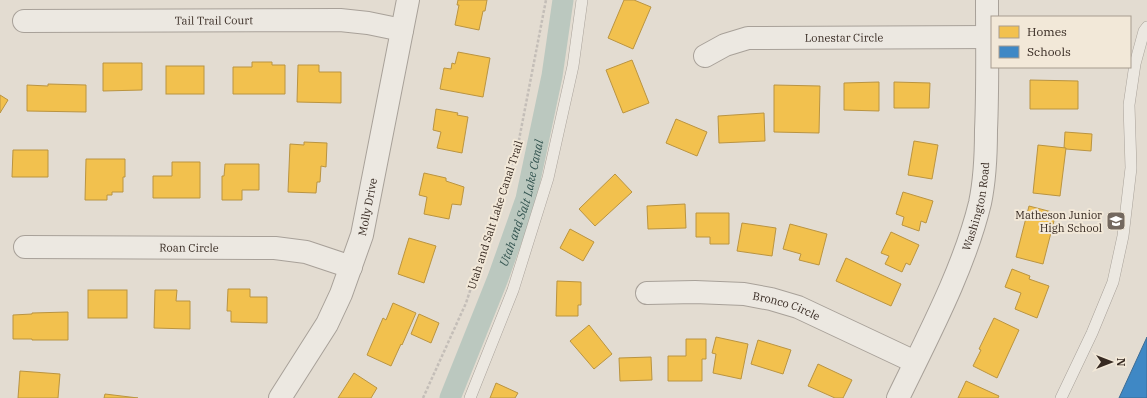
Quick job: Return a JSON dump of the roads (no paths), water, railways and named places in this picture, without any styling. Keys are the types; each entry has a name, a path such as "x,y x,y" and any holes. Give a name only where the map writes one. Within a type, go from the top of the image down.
{"street":[{"name":"Molly Drive","path":"280,398 327,324 342,294 362,235 408,0"},
{"name":"Washington Road","path":"898,398 955,277 970,240 980,201 985,163 987,111 989,38 986,0"},
{"name":"Tail Trail Court","path":"24,21 340,20 368,23 402,30"},
{"name":"Lonestar Circle","path":"705,56 725,45 748,38 989,38"},
{"name":"Roan Circle","path":"25,247 275,248 306,252 351,267"},
{"name":"Bronco Circle","path":"647,293 695,292 744,294 771,299 798,307 915,362"}],"lane":[{"path":"470,398 513,290 548,178 573,66 582,0"},
{"path":"1061,398 1092,333 1113,282 1123,236 1131,168 1129,105 1136,64 1144,31 1147,27"}],"waterway":[{"name":"Utah and Salt Lake Canal","path":"450,398 498,278 526,199 552,76 563,0"}],"place":[{"name":"Matheson Junior High School","path":"1116,221"}]}
